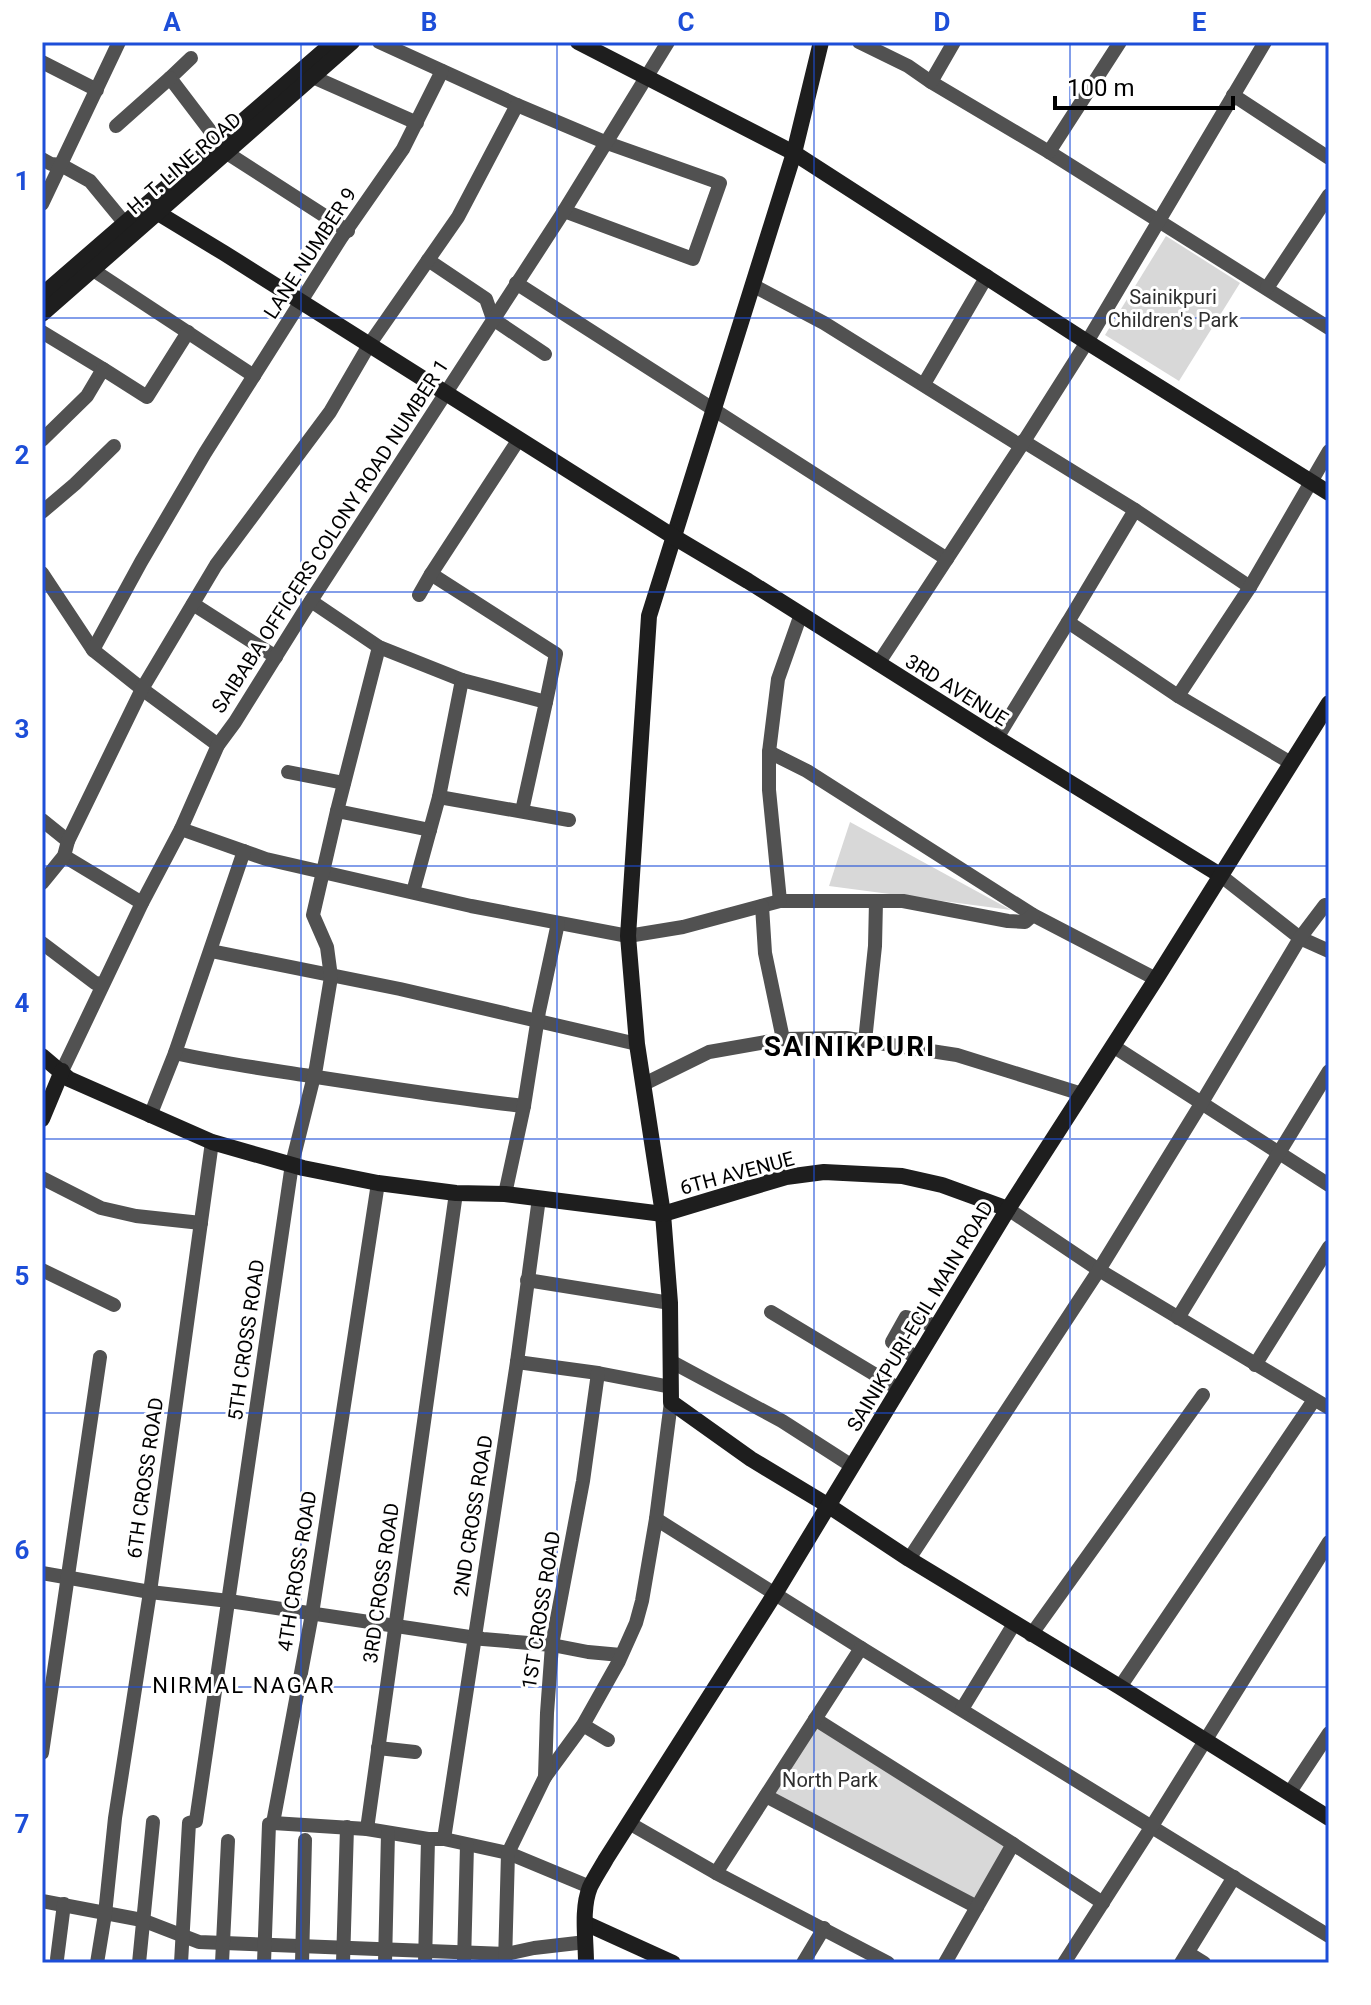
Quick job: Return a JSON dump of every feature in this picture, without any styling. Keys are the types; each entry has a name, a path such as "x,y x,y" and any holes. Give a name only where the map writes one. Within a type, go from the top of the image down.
{"street":[{"path":"42,204 119,42"},
{"name":"H. T. LINE ROAD","path":"306,74 334,42"},
{"name":"H. T. LINE ROAD","path":"42,314 87,266 129,229 306,74 352,42"},
{"path":"379,42 607,143 720,183 693,259 564,211"},
{"path":"578,42 794,153 1329,493"},
{"name":"SAIBABA OFFICERS COLONY ROAD NUMBER 1","path":"62,1071 102,984 181,829 218,745 564,211 668,42"},
{"path":"545,1777 583,1725 636,1623 656,1519 671,1394 670,1303 663,1214 637,1044 628,936 649,616 794,153 821,42"},
{"path":"859,42 908,66 1329,328"},
{"path":"931,82 954,42"},
{"path":"1049,152 1120,42"},
{"path":"878,664 1087,342 1265,42"},
{"path":"116,126 191,58"},
{"path":"42,62 97,90"},
{"name":"LANE NUMBER 9","path":"93,650 205,453 301,301 403,149 442,71"},
{"path":"306,74 417,123"},
{"path":"170,78 223,148 348,231"},
{"path":"1233,95 1329,158"},
{"path":"42,883 66,848 142,689 216,565 330,412 369,345 458,217 517,105"},
{"path":"42,159 61,165 90,181 129,229"},
{"path":"1267,288 1329,195"},
{"name":"3RD AVENUE","path":"154,208 674,537 1220,875"},
{"path":"428,260 486,299 493,319 545,354"},
{"path":"87,266 254,376"},
{"name":"H. T. LINE ROAD","path":"42,295 87,266"},
{"path":"924,384 987,276"},
{"path":"516,283 947,559"},
{"path":"754,286 824,323 1135,510 1250,587"},
{"path":"42,332 147,397 188,332"},
{"path":"42,440 87,396 103,369"},
{"path":"419,595 519,439"},
{"path":"42,512 114,446"},
{"path":"1178,696 1250,587 1329,451"},
{"path":"997,738 1135,510"},
{"path":"42,573 93,650 218,745"},
{"path":"431,574 556,654 522,811"},
{"path":"311,601 379,647 462,680 546,702"},
{"path":"193,604 276,657"},
{"path":"780,901 769,790 769,752 778,679 801,614"},
{"path":"1068,622 1178,696 1291,763"},
{"name":"5TH CROSS ROAD","path":"181,1963 189,1823 196,1821 292,1164 314,1076 331,977 327,947 313,915 379,647"},
{"path":"413,892 439,797 462,680"},
{"name":"SAINIKPURI-ECIL MAIN ROAD","path":"586,1963 585,1923 590,1887 776,1592 1008,1209 1329,703"},
{"path":"769,752 807,771 1033,915 1156,979"},
{"path":"288,772 344,783"},
{"path":"439,797 569,820"},
{"path":"337,811 430,830"},
{"path":"42,820 66,848 142,903"},
{"path":"181,829 266,859 471,906 628,936 683,927 780,901 903,901 1025,922 1033,915"},
{"path":"150,1116 175,1053 244,851"},
{"path":"1220,875 1300,938 1329,951"},
{"path":"865,1041 875,946 876,901"},
{"path":"909,1559 1099,1270 1300,938 1325,905"},
{"path":"762,906 765,953 783,1039"},
{"path":"505,1194 558,923"},
{"path":"42,943 95,983 102,984"},
{"path":"211,951 400,989 637,1044"},
{"path":"644,1084 709,1052 783,1039 846,1038 957,1055 1082,1094"},
{"path":"1113,1046 1329,1185"},
{"path":"175,1053 226,1064 436,1096 524,1106"},
{"path":"42,1056 69,1079 150,1116 212,1142 292,1164 378,1183 456,1193 505,1194 663,1214"},
{"path":"42,1119 46,1098 62,1071"},
{"path":"1178,1318 1329,1071"},
{"name":"6TH CROSS ROAD","path":"105,1914 115,1818 150,1592 212,1142"},
{"name":"6TH AVENUE","path":"663,1214 786,1177 824,1172 902,1176 942,1185 1008,1209"},
{"path":"42,1178 101,1208 136,1216 201,1223"},
{"name":"4TH CROSS ROAD","path":"264,1963 269,1824 273,1823 312,1614 378,1183"},
{"name":"3RD CROSS ROAD","path":"367,1829 456,1193"},
{"name":"2ND CROSS ROAD","path":"425,1957 436,1839 475,1638 539,1198"},
{"path":"1008,1209 1099,1270 1329,1408"},
{"path":"1255,1365 1329,1247"},
{"path":"43,1272 114,1305"},
{"path":"527,1280 670,1303"},
{"path":"771,1312 899,1389"},
{"path":"917,1358 892,1342 906,1317 937,1326"},
{"path":"42,1753 100,1357"},
{"path":"517,1362 598,1373 671,1394 751,1459 1329,1818"},
{"path":"672,1362 782,1421 852,1466"},
{"name":"1ST CROSS ROAD","path":"508,1853 545,1777 552,1645 583,1481 598,1373"},
{"path":"1031,1635 1203,1395"},
{"path":"1120,1687 1314,1400"},
{"path":"656,1519 1329,1936"},
{"path":"1064,1963 1329,1542"},
{"path":"42,1573 150,1592 475,1638 621,1655"},
{"path":"962,1709 1014,1624"},
{"path":"716,1873 861,1648"},
{"path":"815,1719 1103,1903"},
{"path":"583,1725 608,1740"},
{"path":"1290,1792 1329,1733"},
{"path":"378,1748 415,1752"},
{"path":"766,1796 977,1907"},
{"path":"139,1963 153,1822"},
{"path":"273,1823 367,1829 508,1853 590,1887"},
{"path":"629,1823 716,1873 888,1963"},
{"path":"344,1956 347,1827"},
{"path":"385,1957 388,1833"},
{"path":"302,1963 305,1840"},
{"path":"222,1963 228,1841"},
{"path":"945,1963 1013,1844"},
{"path":"464,1958 467,1845"},
{"path":"506,1958 508,1853"},
{"path":"1204,1963 1184,1958 1234,1877"},
{"path":"42,1901 142,1920 199,1942 302,1947 344,1956 506,1958 534,1948 586,1942"},
{"path":"57,1959 64,1904"},
{"path":"97,1963 105,1914"},
{"path":"585,1923 673,1963"},
{"path":"803,1963 824,1928"}],"green space":[{"name":"Sainikpuri Children's Park","path":"1166,236 1240,283 1179,381 1105,335"},
{"path":"850,822 1011,910 829,886"},
{"name":"North Park","path":"815,1719 1013,1844 977,1907 766,1796"}],"district":[{"name":"SAINIKPURI","path":"850,1046"},
{"name":"NIRMAL NAGAR","path":"244,1685"}]}
